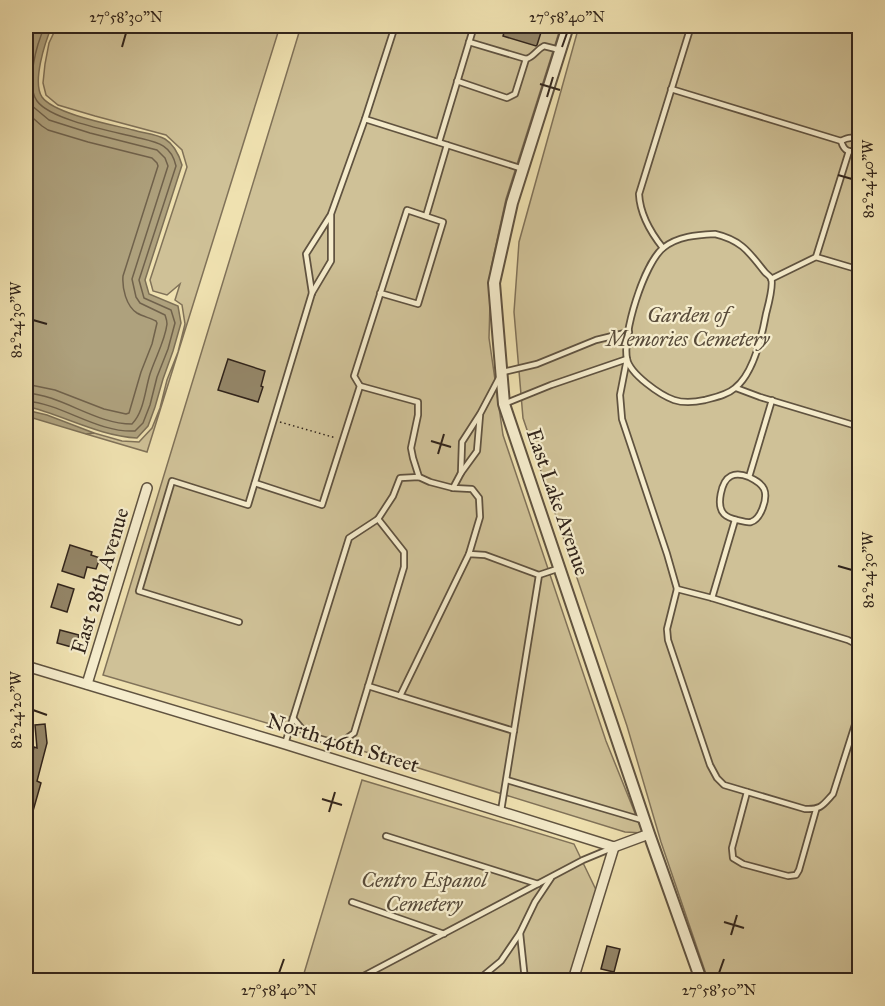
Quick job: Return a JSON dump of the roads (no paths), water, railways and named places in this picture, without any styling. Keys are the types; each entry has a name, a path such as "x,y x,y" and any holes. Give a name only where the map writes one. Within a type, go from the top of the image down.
{"street":[{"name":"East Lake Avenue","path":"567,26 512,202 495,283 504,404 701,981"},
{"name":"East 28th Avenue","path":"87,684 147,488"},
{"name":"North 46th Street","path":"26,666 614,847"},
{"path":"573,981 614,847 649,834"}],"lane":[{"path":"312,293 306,254 331,214 395,26"},
{"path":"439,142 474,26"},
{"path":"663,248 645,220 639,203 639,194 690,27"},
{"path":"469,42 526,60 544,46 560,50"},
{"path":"457,81 507,98 515,94 526,60"},
{"path":"671,89 841,141 852,137 860,143"},
{"path":"365,119 523,169"},
{"path":"841,141 843,148 849,151 860,149"},
{"path":"426,216 447,145"},
{"path":"816,257 849,151"},
{"path":"380,293 418,304 443,222 407,210 380,293 354,376 360,386 418,402 418,415 411,448 419,477"},
{"path":"239,622 139,591 172,481 248,505 312,293 330,261 331,214"},
{"path":"627,359 635,373 652,388 674,401 702,400 721,396 736,388 750,368 757,350 772,286 771,279 756,259 729,238 715,234 685,237 663,248 652,260 635,304 620,395 622,419 668,554 677,590 667,629 668,640 710,765 724,785 805,809 816,810"},
{"path":"771,279 816,257 860,270"},
{"path":"461,473 462,442 502,372 537,363 596,340 629,332"},
{"path":"504,404 627,359"},
{"path":"255,483 322,505 360,386"},
{"path":"736,388 860,427"},
{"path":"750,477 772,400"},
{"path":"453,488 477,451 480,414"},
{"path":"740,474 750,477 764,488 762,509 758,518 752,522 735,520 724,514 720,508 725,481 732,475 740,474"},
{"path":"285,744 349,538 378,519 393,496 400,478 419,477 453,488 472,489 479,498 480,517 469,554 400,696"},
{"path":"293,718 307,735 339,744 354,733 404,567 404,552 378,519"},
{"path":"712,598 735,520"},
{"path":"469,554 485,555 539,575 560,568"},
{"path":"501,812 539,575"},
{"path":"677,590 712,598 859,645"},
{"path":"368,686 514,731"},
{"path":"747,792 732,848 733,858 743,864 789,876 796,875 816,810 833,794 860,709"},
{"path":"507,780 645,821"},
{"path":"386,836 538,884"},
{"path":"356,981 583,860 614,847"},
{"path":"478,981 501,961 553,876"},
{"path":"352,902 444,934"},
{"path":"520,933 525,981"}],"water":[{"path":"26,26 52,26 39,72 38,82 42,97 58,109 71,114 162,137 174,147 182,165 145,280 149,294 178,306 181,323 148,426 137,438 95,429 26,406"},
{"path":"26,410 47,415 94,433 86,434 26,416"}],"park label":[{"name":"Garden of Memories Cemetery","path":"688,327"},
{"name":"Centro Espanol Cemetery","path":"424,892"}]}
